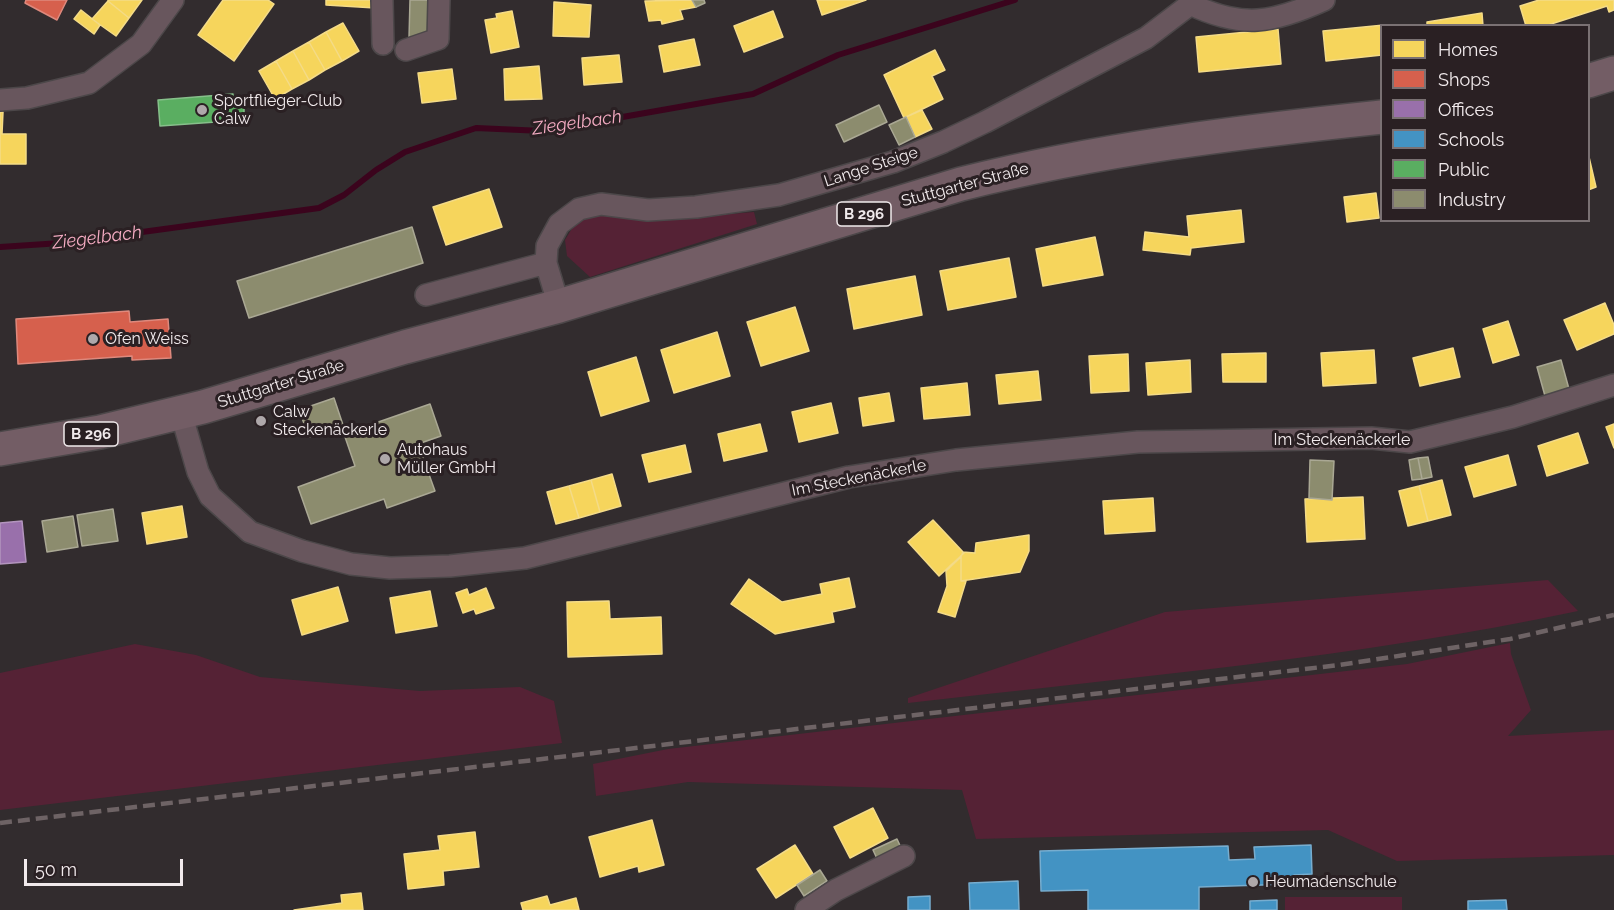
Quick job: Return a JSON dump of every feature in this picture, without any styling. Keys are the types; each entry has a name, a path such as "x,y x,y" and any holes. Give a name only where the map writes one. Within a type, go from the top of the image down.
{"main road":[{"path":"1590,80 1614,74"},
{"name":"Stuttgarter Straße","path":"0,448 100,432 181,413 405,347 559,306 961,184 1023,168 1154,143 1380,117"}],"street":[{"path":"0,100 27,98 89,83 141,44 173,0"},
{"path":"381,0 383,44"},
{"path":"406,50 438,39 440,0"},
{"path":"1194,2 1218,18 1255,21 1289,16 1324,0"},
{"name":"Lange Steige","path":"546,263 547,246 559,224 579,209 601,204 660,210 779,195 893,162 943,142 1146,38 1194,2"},
{"path":"426,295 546,263 559,306"},
{"name":"Im Steckenäckerle","path":"181,413 198,471 210,496 250,532 302,551 351,564 390,568 450,566 525,558 849,477 956,460 1138,442 1371,438 1410,442 1513,417 1614,385"},
{"path":"806,910 836,890 904,856"}],"shaded area":[{"path":"754,212 757,224 590,277 567,256 565,240 577,220 595,215 673,219"},
{"path":"1548,580 1578,611 1412,642 1328,654 908,703 908,698 1165,612"},
{"path":"1510,643 1511,654 1531,710 1508,736 1614,730 1614,855 1397,861 1328,830 976,839 962,790 688,782 596,796 593,764 668,749 1407,664"},
{"path":"135,644 196,655 260,677 420,691 520,687 554,701 562,743 0,810 0,673"},
{"path":"1285,897 1402,897 1402,910 1285,910"}],"building: Homes":[{"path":"108,0 142,0 129,18 108,1"},
{"path":"223,0 268,0 274,4 234,61 198,35"},
{"path":"326,0 375,0 375,8 326,5"},
{"path":"692,0 696,7 680,10 683,19 662,24 661,20 649,21 645,1"},
{"path":"817,0 866,0 822,15"},
{"path":"1539,0 1614,0 1614,10 1609,12 1607,6 1551,24 1525,24 1520,6"},
{"path":"108,1 129,18 116,36 92,19"},
{"path":"554,2 591,5 589,37 553,36"},
{"path":"81,10 100,25 94,34 74,19"},
{"path":"512,11 519,47 491,53 485,20 497,18 496,14"},
{"path":"773,11 783,37 744,52 734,26"},
{"path":"1482,13 1483,24 1427,24 1427,22"},
{"path":"343,23 359,51 342,61 326,32"},
{"path":"1380,25 1380,55 1326,61 1323,31"},
{"path":"1278,29 1281,64 1199,72 1196,37"},
{"path":"326,32 342,61 325,70 309,42"},
{"path":"694,39 700,65 664,72 659,46"},
{"path":"309,42 325,70 309,80 293,51"},
{"path":"935,50 945,70 932,76 943,99 904,118 884,75"},
{"path":"293,51 309,80 292,89 276,61"},
{"path":"619,55 622,82 584,85 582,58"},
{"path":"276,61 292,89 275,99 259,71"},
{"path":"539,66 542,99 505,100 504,69"},
{"path":"452,69 456,99 422,103 418,73"},
{"path":"922,110 932,129 915,137 906,117"},
{"path":"0,112 3,112 2,134 26,134 26,164 0,164"},
{"path":"1590,161 1596,187 1590,189"},
{"path":"489,189 502,227 446,245 433,207"},
{"path":"1376,193 1379,218 1347,222 1344,197"},
{"path":"1241,210 1244,242 1191,248 1190,255 1143,250 1145,232 1189,237 1187,216"},
{"path":"1095,237 1103,275 1043,286 1036,249"},
{"path":"1009,258 1016,297 948,310 940,271"},
{"path":"915,276 922,315 854,329 847,289"},
{"path":"1605,303 1614,325 1614,334 1577,350 1564,320"},
{"path":"795,307 809,351 761,366 747,322"},
{"path":"1508,321 1519,355 1493,363 1483,329"},
{"path":"717,332 730,376 674,393 661,350"},
{"path":"1453,348 1460,377 1420,386 1413,358"},
{"path":"1374,350 1376,383 1323,386 1321,353"},
{"path":"1266,353 1266,382 1223,382 1222,354"},
{"path":"1128,354 1129,391 1091,393 1089,356"},
{"path":"636,357 649,401 601,416 588,372"},
{"path":"1190,360 1191,392 1148,395 1146,363"},
{"path":"1038,371 1041,400 999,404 996,375"},
{"path":"967,383 970,415 924,419 921,388"},
{"path":"889,393 894,421 863,426 859,398"},
{"path":"831,403 838,433 799,442 792,412"},
{"path":"760,424 767,451 724,461 718,434"},
{"path":"1614,424 1614,448 1606,427"},
{"path":"1578,433 1588,463 1547,476 1538,446"},
{"path":"685,445 691,472 649,482 642,455"},
{"path":"1508,455 1516,485 1474,497 1465,467"},
{"path":"612,474 621,506 600,512 591,480"},
{"path":"591,480 600,512 579,518 569,486"},
{"path":"1442,480 1451,515 1428,521 1419,486"},
{"path":"569,486 579,518 556,524 547,492"},
{"path":"1419,486 1428,521 1408,526 1399,491"},
{"path":"1363,497 1365,539 1307,542 1305,499"},
{"path":"1153,498 1155,531 1105,534 1103,501"},
{"path":"182,506 187,537 147,544 142,513"},
{"path":"933,520 964,553 939,576 908,542"},
{"path":"1029,535 1029,551 1020,572 961,581 961,557 963,552 975,553 976,543"},
{"path":"961,557 961,581 966,581 955,617 938,612 947,586 946,571"},
{"path":"849,578 855,607 832,612 834,622 775,634 731,604 749,579 782,602 822,594 820,584"},
{"path":"338,587 348,621 302,635 292,600"},
{"path":"486,588 494,608 476,614 474,609 463,613 456,593 467,589 469,595"},
{"path":"430,591 437,626 396,633 390,598"},
{"path":"609,601 610,619 661,617 662,654 568,657 567,602"},
{"path":"873,808 888,838 850,858 834,827"},
{"path":"652,820 664,865 639,872 638,866 600,877 589,837"},
{"path":"475,832 479,867 443,871 444,885 408,889 404,854 440,850 438,836"},
{"path":"795,845 813,874 776,898 757,869"},
{"path":"361,893 363,910 294,910 342,903 341,895"},
{"path":"547,896 550,905 576,898 579,910 523,910 521,903"}],"building: Shops":[{"path":"26,0 67,0 57,20 25,3"},
{"name":"Ofen Weiss","path":"129,311 130,322 168,319 171,358 132,360 132,356 18,364 16,319"}],"building: Offices":[{"path":"22,521 26,562 0,564 0,523"}],"building: Schools":[{"name":"Heumadenschule","path":"1311,845 1312,874 1294,875 1294,884 1199,887 1199,910 1088,910 1088,890 1041,891 1040,851 1228,846 1229,860 1255,859 1254,847"},
{"path":"1018,881 1019,910 970,910 969,883"},
{"path":"930,896 930,910 908,910 908,897"},
{"path":"1277,900 1277,910 1250,910 1250,901"},
{"path":"1506,900 1507,910 1468,910 1468,901"}],"building: Public":[{"name":"Sportflieger-Club Calw","path":"233,94 233,101 244,99 244,120 160,126 158,100"}],"building: Industry":[{"path":"410,0 430,0 428,39 409,38"},
{"path":"692,0 704,0 705,3 696,7"},
{"path":"879,105 887,122 844,142 836,125"},
{"path":"906,117 915,137 899,145 889,125"},
{"path":"412,227 423,263 249,318 237,281"},
{"path":"1561,360 1569,389 1545,396 1537,367"},
{"path":"334,398 343,425 309,437 299,410"},
{"path":"430,404 441,436 418,444 435,491 387,508 384,499 311,524 298,487 355,466 344,434"},
{"path":"1428,457 1432,477 1422,479 1418,458"},
{"path":"1418,458 1422,479 1412,480 1409,460"},
{"path":"1310,460 1334,461 1332,500 1309,498"},
{"path":"113,509 118,541 82,546 77,515"},
{"path":"73,516 78,547 47,552 42,521"},
{"path":"897,839 903,852 879,863 873,850"},
{"path":"820,870 827,881 804,896 797,885"}],"waterway":[{"name":"Ziegelbach","path":"0,247 61,243 319,208 344,195 376,170 405,152 476,128 543,131 753,94 838,55 1015,0"}],"railway":[{"path":"0,823 1339,665 1510,639 1614,615"}],"place":[{"name":"Sportflieger-Club Calw","path":"202,110"},
{"name":"Ofen Weiss","path":"93,339"},
{"name":"Calw Steckenäckerle","path":"261,421"},
{"name":"Autohaus Müller GmbH","path":"385,459"},
{"name":"Heumadenschule","path":"1253,882"}]}
